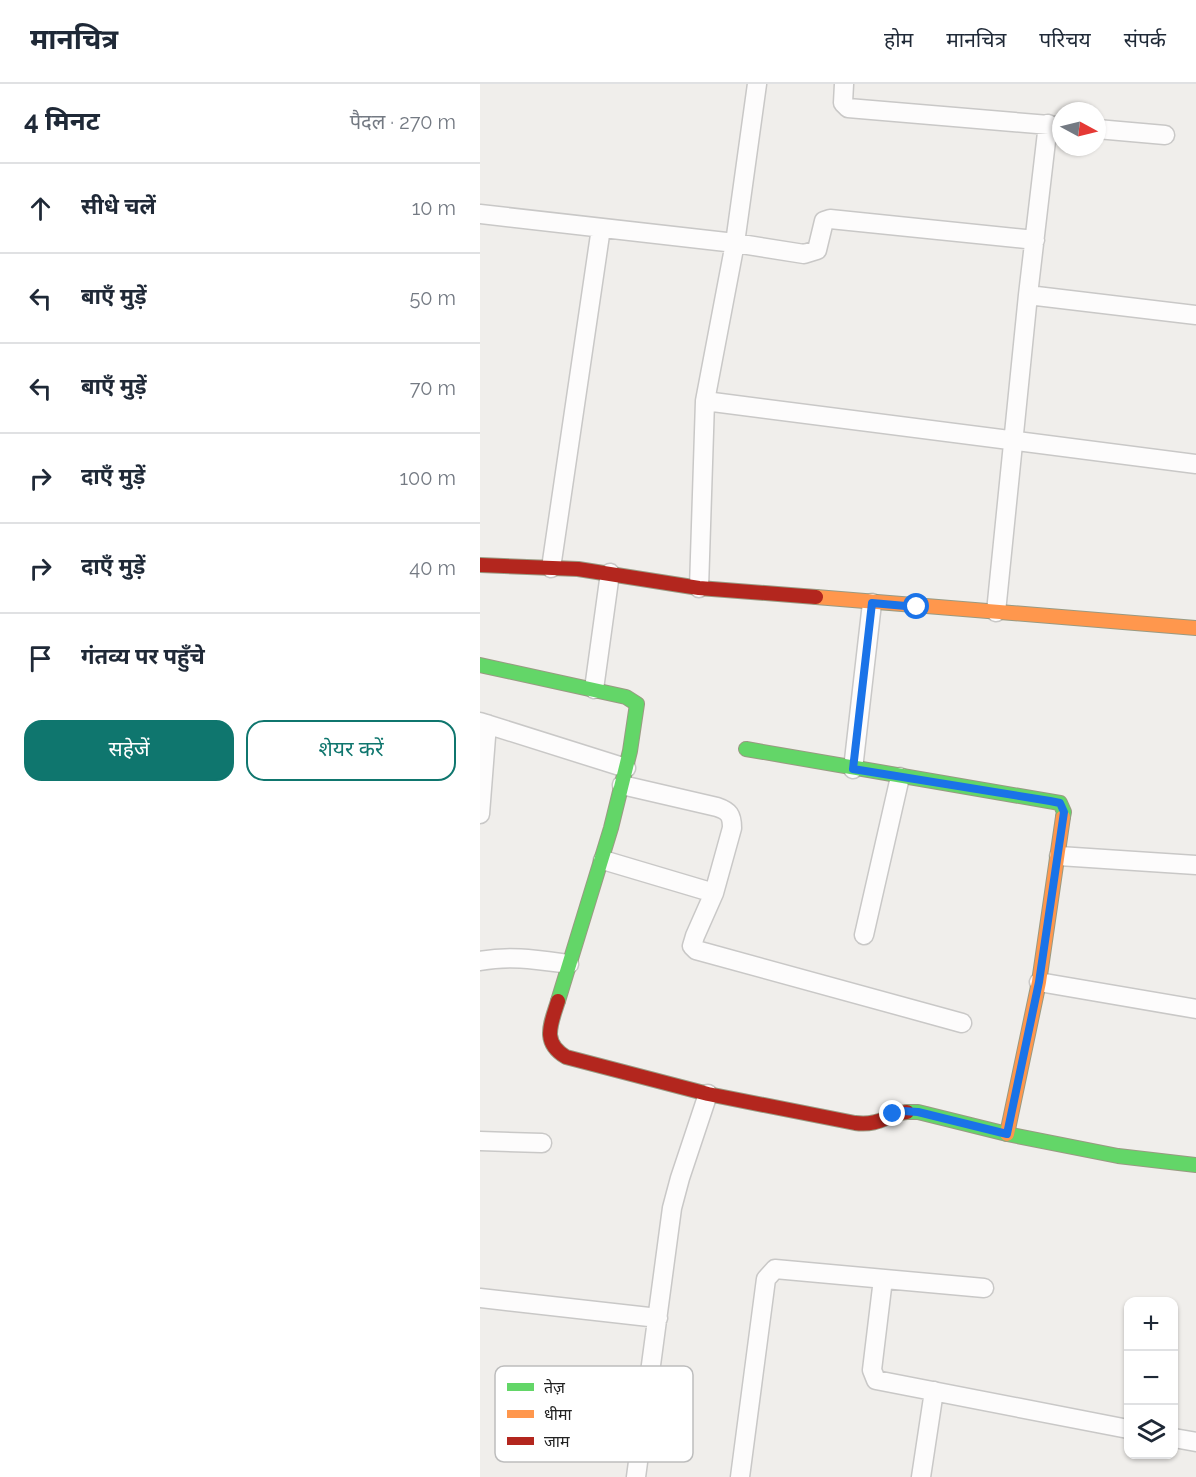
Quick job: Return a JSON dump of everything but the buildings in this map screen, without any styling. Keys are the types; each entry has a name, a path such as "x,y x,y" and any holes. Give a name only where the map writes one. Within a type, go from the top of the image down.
{"street":[{"path":"699,588 705,401 735,243 757,84"},
{"path":"844,84 843,103 848,108 1052,125"},
{"path":"1106,130 1165,135"},
{"path":"996,612 1028,295 1052,142"},
{"path":"480,214 735,243 804,254 817,250 825,221 830,219 1035,240"},
{"path":"551,568 601,228"},
{"path":"1028,295 1196,315"},
{"path":"705,401 1196,464"},
{"path":"480,565 610,573 699,588 1196,628"},
{"path":"594,689 610,573"},
{"path":"853,769 872,603"},
{"path":"480,665 594,689 626,697 637,704 624,777 603,860 550,1028 550,1042 555,1050 566,1057 708,1094 855,1123 878,1123 903,1111 918,1112 1007,1134 1118,1156 1196,1165"},
{"path":"480,814 484,723 624,777 727,810 732,817 732,828 714,893 692,946 696,950 962,1023"},
{"path":"746,750 1060,803 1064,812 1059,856 1039,982 1007,1134"},
{"path":"864,935 900,777"},
{"path":"1059,856 1196,865"},
{"path":"603,860 714,893"},
{"path":"480,961 494,958 518,958 569,964"},
{"path":"1039,982 1196,1009"},
{"path":"651,1366 672,1208 708,1094"},
{"path":"480,1141 542,1143"},
{"path":"740,1477 766,1279 775,1269 984,1288"},
{"path":"883,1279 872,1370 876,1380 1124,1428"},
{"path":"480,1298 658,1318"},
{"path":"921,1477 934,1391"},
{"path":"1178,1439 1196,1443"},
{"path":"636,1477 638,1462"}],"traffic: fast":[{"path":"480,665 626,697 637,704 630,751 611,828 558,1001"},
{"path":"746,749 1060,803 1064,812 1063,817"},
{"path":"907,1112 918,1112 1007,1134 1118,1156 1196,1165"}],"traffic: slow":[{"path":"816,597 1196,628"},
{"path":"1007,1134 1039,982 1063,817"}],"traffic: jam":[{"path":"480,565 578,569 699,588 816,597"},
{"path":"558,1001 550,1032 553,1045 566,1057 708,1094 855,1123 872,1123 907,1112"}],"route":[{"path":"893,1114 903,1111 918,1112 1007,1134 1039,982 1064,812 1060,803 853,769 872,603 917,607"}]}
